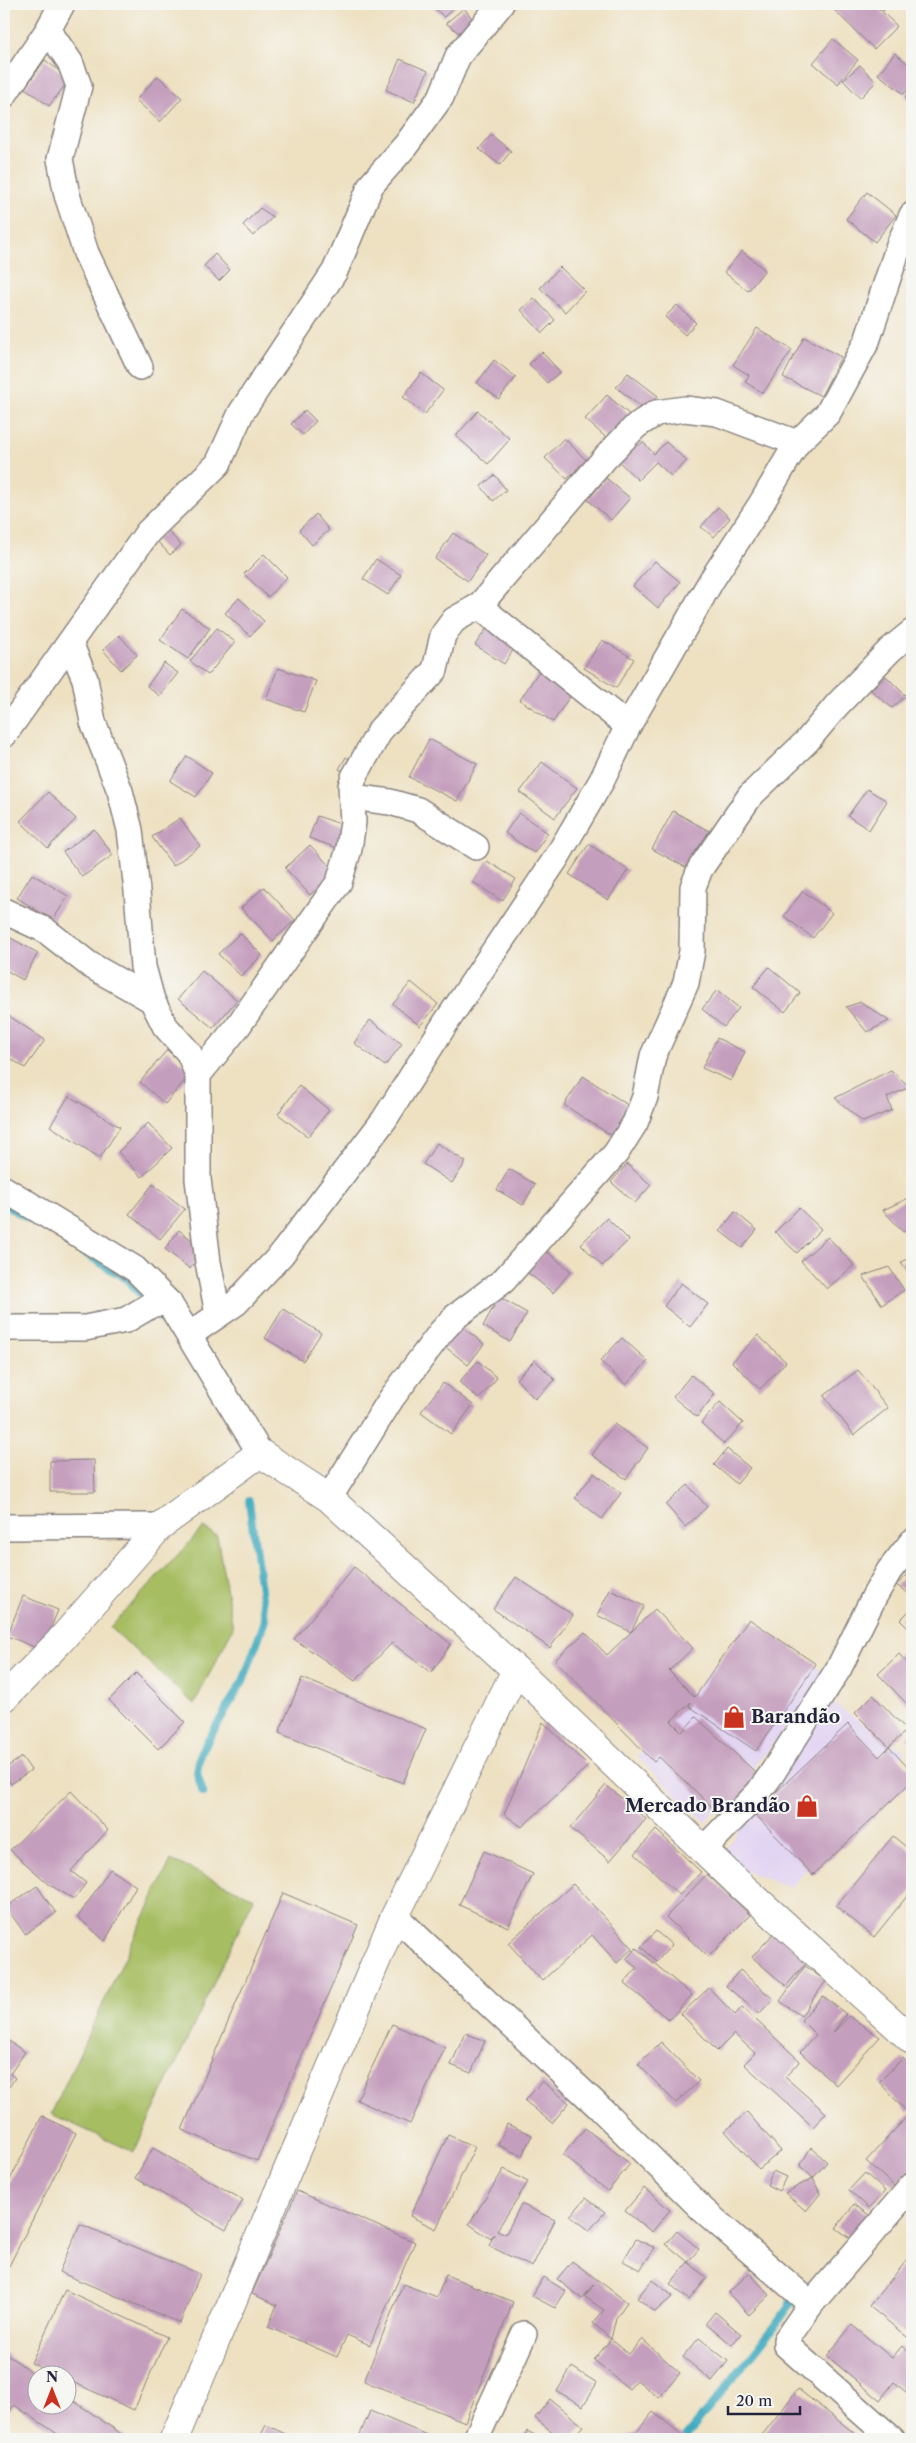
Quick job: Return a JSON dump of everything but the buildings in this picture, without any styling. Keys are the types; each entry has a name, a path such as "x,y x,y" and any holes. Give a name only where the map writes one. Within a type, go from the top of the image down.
{"street":[{"path":"4,95 48,30 62,4"},
{"path":"4,734 148,532 218,464 241,413 335,271 371,185 406,145 441,97 458,56 500,4"},
{"path":"48,30 70,62 79,86 60,159 67,196 86,253 140,367"},
{"path":"189,1335 236,1303 281,1255 384,1120 444,1024 557,857 602,780 628,726 710,581 761,504 797,443 828,413 867,340 899,245 912,215"},
{"path":"198,1075 238,1026 339,882 349,849 353,822 351,786 381,728 434,670 443,635 454,620 479,606 606,457 636,426 656,413 685,409 717,413 797,443"},
{"path":"479,606 628,726"},
{"path":"329,1498 391,1400 441,1332 455,1316 503,1281 616,1153 634,1123 645,1097 653,1056 686,983 692,951 693,887 700,869 750,796 807,741 837,705 890,650 912,632"},
{"path":"70,643 85,679 93,722 120,791 130,830 138,891 143,967 152,1000 166,1026 189,1053 198,1075 198,1179 208,1262 218,1314"},
{"path":"352,797 390,802 418,810 476,847"},
{"path":"4,911 45,930 90,965 152,1000"},
{"path":"4,1189 135,1269 161,1304 189,1335 260,1453 329,1498 516,1670 704,1849 912,2040"},
{"path":"4,1328 85,1328 126,1320 161,1304"},
{"path":"4,1698 59,1642 160,1526 260,1453"},
{"path":"4,1527 160,1526"},
{"path":"704,1849 758,1794 771,1775 839,1668 889,1571 912,1542"},
{"path":"174,2439 395,1916 516,1670"},
{"path":"395,1916 601,2109 703,2210 812,2304"},
{"path":"892,2439 786,2345 786,2340 812,2304 912,2186"},
{"path":"476,2439 524,2334"}],"shaded area":[{"name":"Barandão","path":"753,1622 831,1678 705,1822 637,1757"},
{"name":"Mercado Brandão","path":"824,1697 905,1751 791,1888 719,1861"}],"green space":[{"path":"203,1528 217,1536 233,1628 194,1704 110,1627"},
{"path":"171,1860 254,1898 134,2152 51,2114"}],"waterway":[{"path":"4,1204 29,1219"},
{"path":"69,1243 128,1280 175,1334"},
{"path":"203,1793 197,1773 200,1754 244,1679 265,1620 249,1501"},
{"path":"684,2439 772,2330 791,2304 791,2294"}],"place":[{"name":"Barandão","path":"734,1717"},
{"name":"Mercado Brandão","path":"807,1806"}]}
